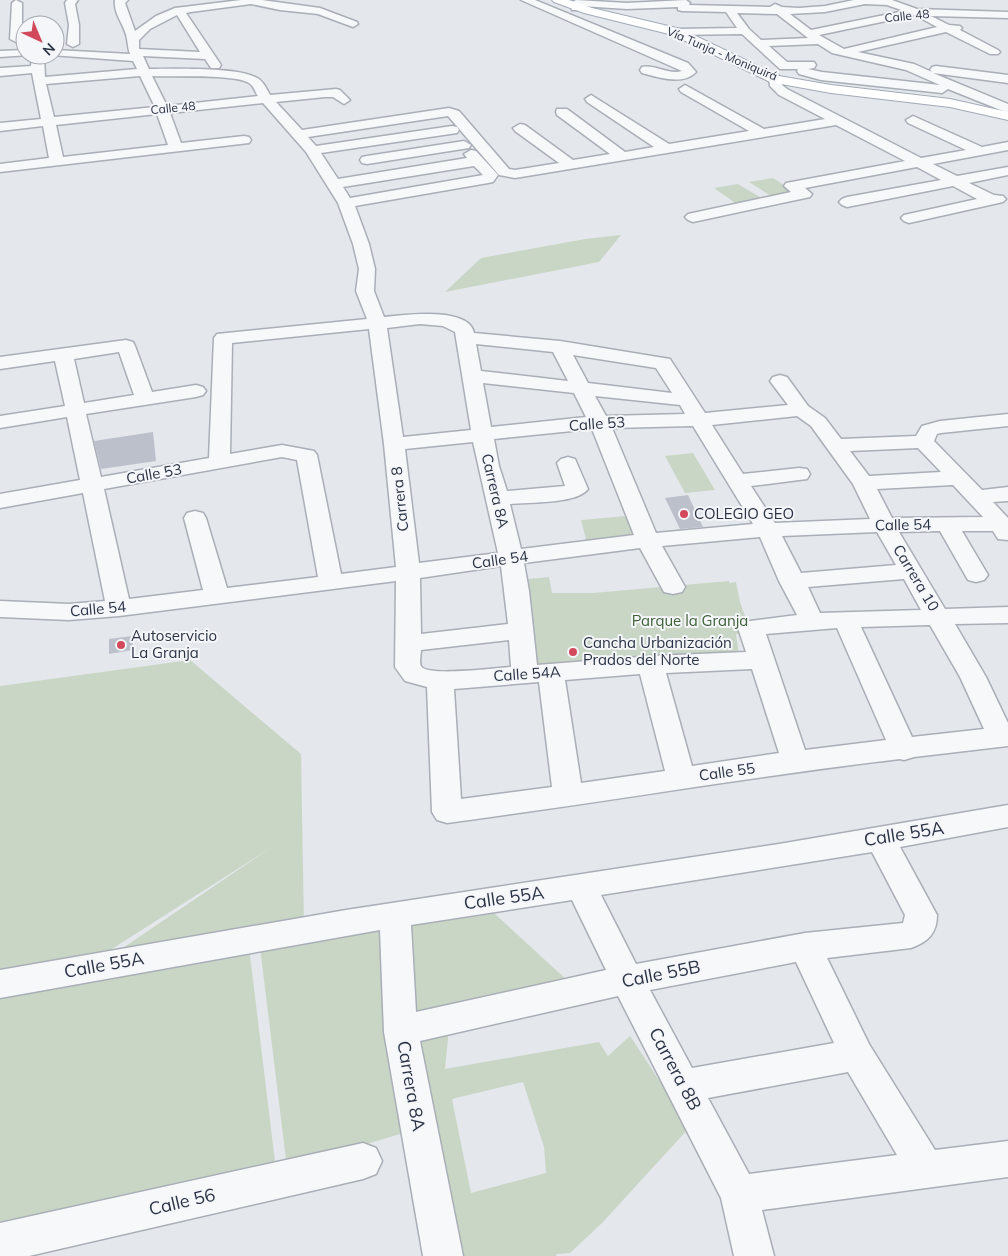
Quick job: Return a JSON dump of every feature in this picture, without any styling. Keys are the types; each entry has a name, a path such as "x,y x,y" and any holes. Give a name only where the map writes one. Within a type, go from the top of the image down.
{"main road":[{"name":"Vía Tunja - Moniquirá","path":"558,0 576,8 677,15 775,79 831,89 950,103 1008,116"}],"street":[{"path":"73,0 70,3 74,26 73,44"},
{"path":"526,0 684,66 690,72 670,76 646,70"},
{"path":"767,0 809,34 839,51 910,67 1008,79"},
{"path":"133,45 142,28 153,20 200,3 250,1 320,11 352,24"},
{"path":"677,15 729,9 812,10 865,1 881,2 897,4 916,12 994,52"},
{"path":"16,3 16,15"},
{"path":"576,8 575,4 577,3 627,6 677,15 745,31"},
{"path":"124,7 133,45 176,147"},
{"path":"729,9 745,31 784,66 829,64"},
{"path":"151,12 179,10"},
{"path":"179,10 208,56 216,65"},
{"name":"Calle 48","path":"809,34 916,12 1007,15"},
{"path":"771,55 839,51 949,28 978,28"},
{"path":"952,43 971,39 999,40"},
{"path":"759,43 821,41"},
{"path":"65,43 113,51"},
{"path":"65,53 113,51 133,45 208,56"},
{"path":"935,58 980,59 994,52 1008,52"},
{"path":"0,54 15,53"},
{"path":"881,61 906,55"},
{"path":"38,65 39,75 58,161"},
{"path":"910,67 1008,109"},
{"path":"803,71 821,76 965,92"},
{"path":"0,72 39,75 144,72"},
{"name":"Carrera 8","path":"144,72 228,75 251,79 257,83 265,98 312,150 346,203 361,244 367,269 364,291 377,322 394,444 408,573 410,643 408,667 414,675"},
{"path":"775,79 776,86 783,92 992,200"},
{"path":"685,89 762,133"},
{"name":"Calle 48","path":"0,127 330,92 336,93 344,100"},
{"path":"591,98 623,122 668,149"},
{"path":"562,112 622,156"},
{"path":"346,203 488,179 491,175 476,161 452,130 445,114"},
{"path":"298,135 454,114 504,172 515,174 836,121"},
{"path":"913,120 980,151"},
{"path":"520,128 571,165"},
{"path":"312,150 452,130"},
{"path":"0,168 244,140"},
{"path":"355,144 380,177"},
{"path":"367,160 464,145"},
{"path":"693,217 805,194 791,186 1008,146"},
{"path":"334,184 476,161"},
{"path":"847,202 1008,171"},
{"path":"909,218 1008,197"},
{"path":"219,462 223,338 320,336 377,322 436,319 464,329 467,338 560,347 663,363 768,530 812,621"},
{"name":"Carrera 8A","path":"467,338 488,466 498,498 517,591 520,631 538,673"},
{"path":"0,363 126,346 145,399"},
{"path":"560,347 599,422 648,542 673,587"},
{"path":"63,353 119,608"},
{"path":"473,376 686,400"},
{"name":"Carrera 10","path":"780,381 801,410 814,418 863,483 884,525 939,616 1004,737"},
{"path":"0,422 196,392"},
{"name":"Calle 53","path":"394,444 599,422 698,420 801,410"},
{"path":"834,445 926,436 948,425 1008,420"},
{"path":"926,436 957,478 977,497 1004,531"},
{"name":"Calle 53","path":"0,501 282,451 307,455 331,583"},
{"path":"498,498 567,493 577,489 568,463"},
{"path":"737,481 799,474"},
{"path":"863,483 957,478"},
{"path":"977,497 1008,494"},
{"path":"195,518 217,596"},
{"path":"947,524 976,575"},
{"name":"Calle 54","path":"0,609 69,612 119,608 408,573 588,547 768,530 947,524 1004,531"},
{"path":"791,581 911,571"},
{"path":"795,762 751,628 812,621 1008,615"},
{"path":"846,621 904,750"},
{"path":"410,643 520,631"},
{"name":"Calle 54A","path":"414,675 440,681 651,665 761,660"},
{"path":"651,665 681,778"},
{"path":"538,673 568,796"},
{"name":"Calle 55","path":"440,681 447,812 795,762 1004,737"},
{"name":"Calle 55A","path":"0,984 256,937 581,887 1008,816"},
{"name":"Calle 55B","path":"401,1030 627,980 805,947 910,935 921,926 921,915 880,838"},
{"name":"Carrera 8B","path":"581,887 627,980 739,1194 754,1256"},
{"name":"Carrera 8A","path":"395,915 401,1030 443,1256"},
{"path":"805,947 857,1055 926,1170"},
{"path":"684,1086 857,1055"},
{"path":"739,1194 1008,1159"},
{"name":"Calle 56","path":"0,1244 364,1161"}],"green space":[{"path":"773,178 798,194 774,198 749,182"},
{"path":"738,184 765,200 738,205 714,188"},
{"path":"621,235 599,262 445,292 481,258 585,239"},
{"path":"693,453 715,490 685,493 665,456"},
{"path":"648,514 648,542 588,547 581,520"},
{"name":"Parque la Granja","path":"549,577 552,593 593,593 729,581 729,583 736,582 740,602 751,633 736,634 739,655 531,667 518,580"},
{"path":"190,660 301,754 304,925 111,956 272,847 93,961 0,977 0,686"},
{"path":"483,903 581,993 449,1028 445,1069 599,1042 608,1056 630,1036 690,1127 602,1223 570,1253 557,1254 556,1256 446,1256 410,1131 287,1168 259,939 306,931 310,943 377,920","holes":["523,1082 544,1147 546,1173 471,1193 452,1099"]},
{"path":"249,947 276,1170 0,1242 0,990"}],"building":[{"path":"153,432 156,461 101,469 94,441"},
{"name":"COLEGIO GEO","path":"688,495 703,527 680,529 665,498"},
{"name":"Autoservicio La Granja","path":"132,636 133,650 109,654 109,639"}],"place":[{"name":"COLEGIO GEO","path":"684,514"},
{"name":"Autoservicio La Granja","path":"121,645"},
{"name":"Cancha Urbanización Prados del Norte","path":"573,652"}]}
